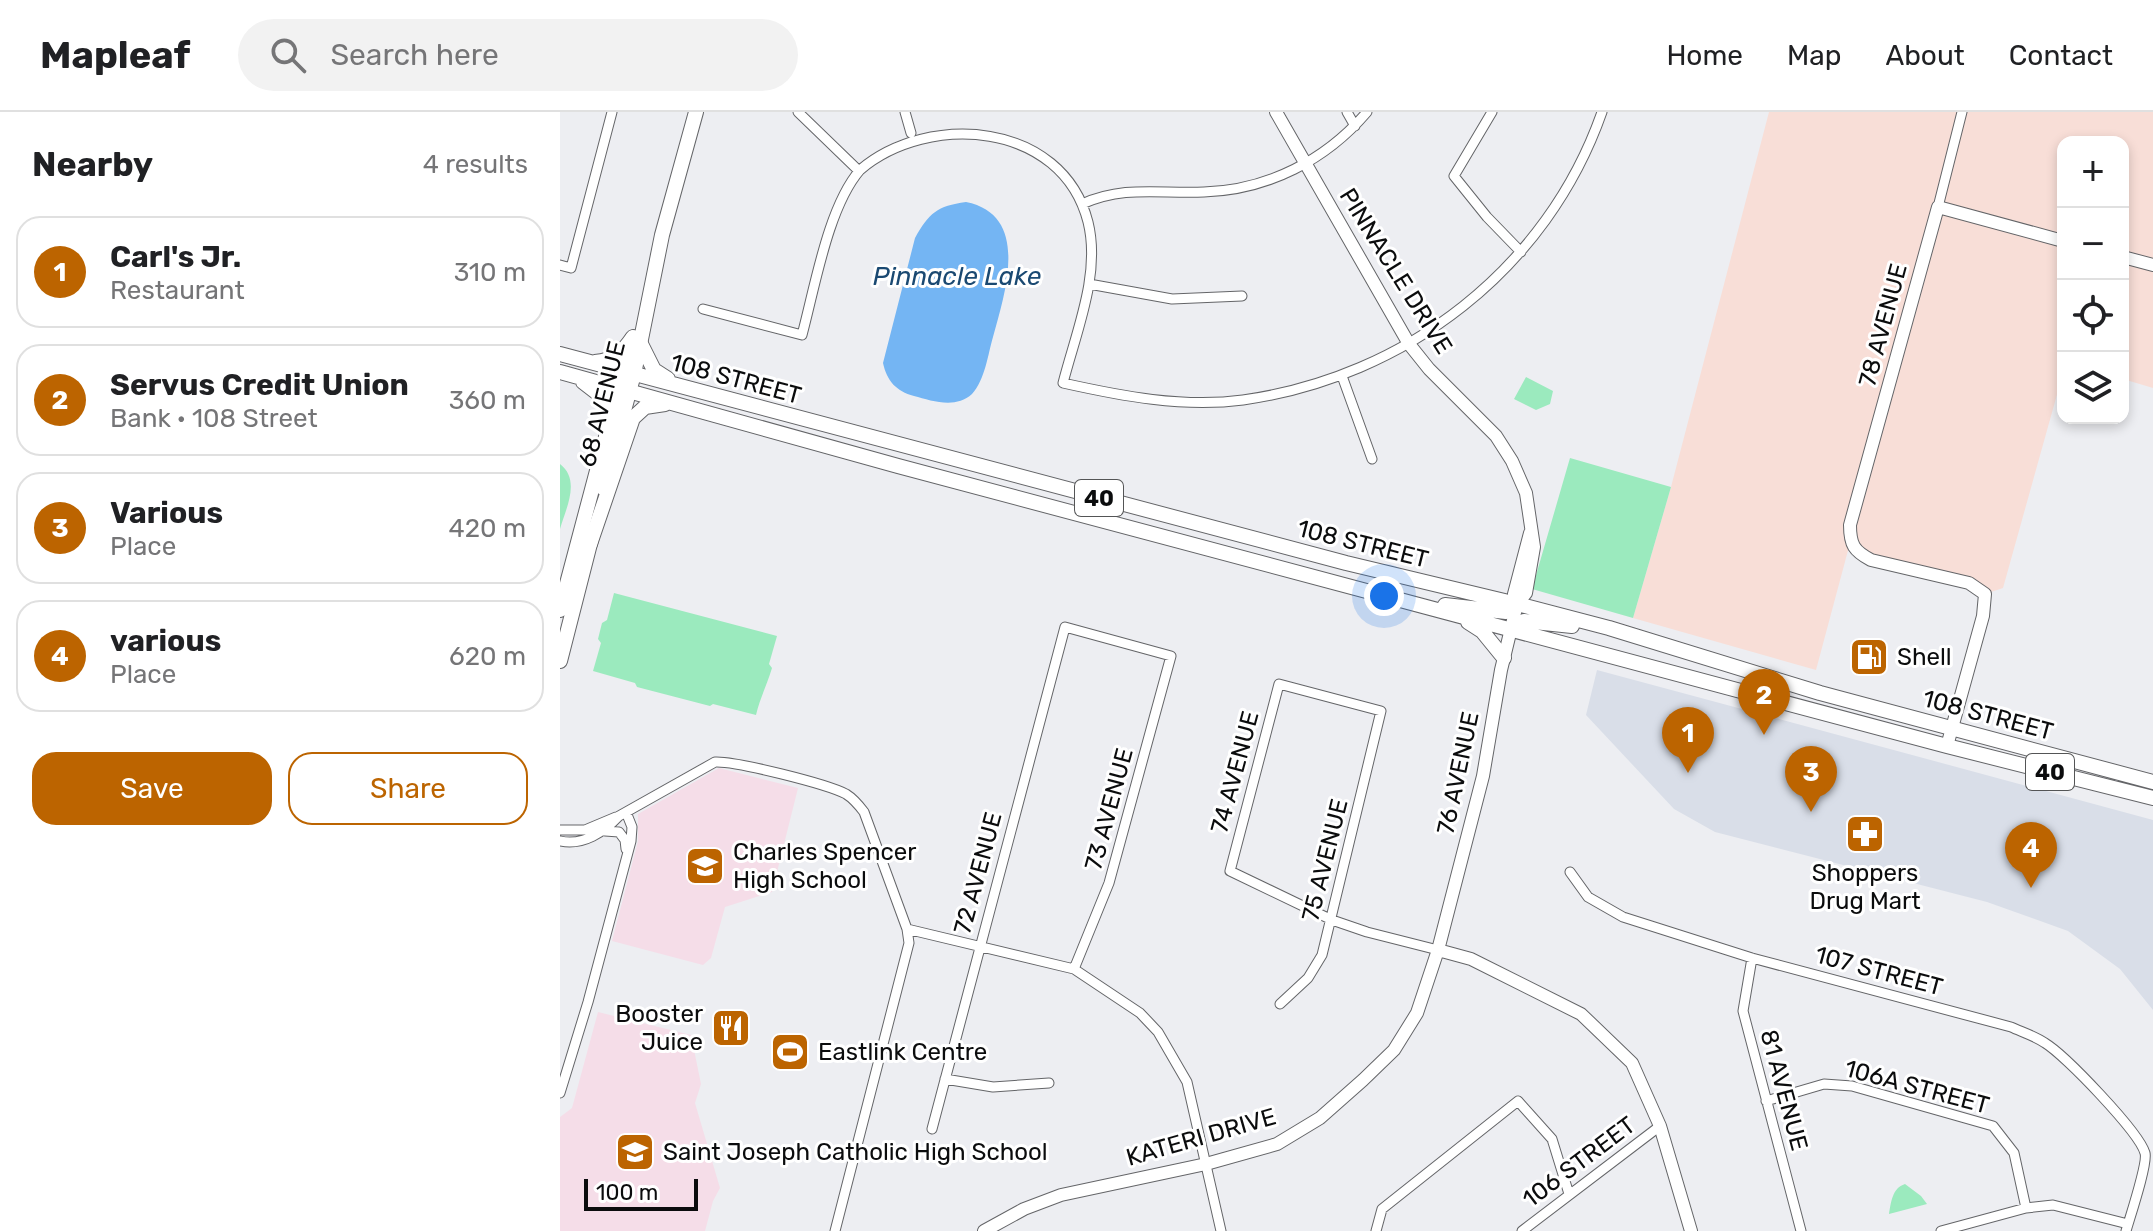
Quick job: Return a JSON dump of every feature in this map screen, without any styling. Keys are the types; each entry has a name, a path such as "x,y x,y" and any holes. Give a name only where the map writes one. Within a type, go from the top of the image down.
{"main road":[{"name":"68 AVENUE","path":"560,661 637,340 648,277 696,112"},
{"path":"591,363 613,360 637,340 654,370 682,387"},
{"name":"108 STREET","path":"560,354 1331,559 1517,604 1820,693 2153,782"},
{"path":"566,373 601,395 610,419"},
{"name":"108 STREET","path":"566,373 898,466 1947,746 2153,798"},
{"name":"68 AVENUE","path":"560,610 610,419 624,389"},
{"path":"590,544 633,418 645,407 677,403"},
{"path":"1438,610 1446,604 1506,612 1517,604"},
{"path":"1438,610 1472,623 1504,658"},
{"path":"1511,629 1524,621 1632,636"}],"street":[{"path":"560,265 571,268 612,112"},
{"path":"798,112 859,171"},
{"path":"905,112 911,133"},
{"name":"PINNACLE DRIVE","path":"1276,112 1409,344 1429,369 1485,425 1518,470 1532,526 1514,594 1517,604"},
{"path":"1347,112 1355,126"},
{"path":"1082,204 1101,196 1133,190 1204,192 1268,181 1326,152 1367,112"},
{"path":"1492,112 1454,176 1521,252"},
{"path":"703,309 802,335 838,204 859,171 891,144 911,133 962,123 983,125 1016,136 1055,163 1082,204 1092,249 1089,284 1063,383 1129,397 1190,402 1241,400 1342,376 1409,344 1479,295 1544,223 1571,181 1602,112"},
{"name":"78 AVENUE","path":"1952,728 1983,616 1985,594 1969,583 1871,560 1857,553 1850,542 1850,525 1962,112"},
{"path":"1938,207 2057,239"},
{"path":"2129,259 2153,265"},
{"path":"1089,284 1172,299 1242,296"},
{"path":"1342,376 1372,459"},
{"name":"76 AVENUE","path":"1438,950 1483,776 1517,604"},
{"name":"72 AVENUE","path":"932,1129 1065,627 1171,656"},
{"name":"73 AVENUE","path":"1074,969 1109,883 1171,656"},
{"name":"75 AVENUE","path":"1279,684 1381,711 1322,955 1308,978 1280,1004"},
{"name":"74 AVENUE","path":"1279,684 1230,871 1332,920"},
{"path":"1947,746 1952,728"},
{"path":"560,830 585,830 622,814 715,762 729,761 841,792 856,800 864,812 907,929 909,943 835,1231"},
{"path":"560,841 576,843 602,831 622,814"},
{"path":"560,1093 627,856 632,827 622,814"},
{"path":"602,831 619,832 625,840 627,856"},
{"name":"107 STREET","path":"1570,872 1588,897 1623,917 1752,958 2011,1027 2045,1042 2065,1058 2126,1124 2146,1156 2127,1228"},
{"path":"1332,920 1471,959 1581,1014 1596,1026 1632,1063 1660,1126 1691,1231"},
{"path":"907,929 1074,969 1140,1013 1158,1032 1187,1082 1221,1231"},
{"name":"KATERI DRIVE","path":"984,1231 1024,1209 1061,1195 1206,1164 1277,1144 1320,1118 1394,1050 1417,1013 1438,950"},
{"name":"81 AVENUE","path":"1752,958 1743,1011 1801,1231"},
{"path":"945,1079 993,1087 1049,1083"},
{"name":"106A STREET","path":"1766,1101 1824,1084 1852,1086 1993,1126 2014,1153 2026,1208"},
{"path":"1376,1231 1382,1209 1518,1101 1552,1139 1569,1194"},
{"name":"106 STREET","path":"1522,1231 1660,1126"},
{"path":"1941,1231 2026,1208 2053,1205 2127,1228"}],"shaded area":[{"path":"1769,112 2153,112 2153,388 2129,381 2129,136 2057,136 2057,394 2003,588 1985,594 1871,560 1850,543 1816,670 1633,618 1671,487"},
{"path":"1597,670 2153,820 2153,1010 2120,969 2068,931 1987,902 1715,832 1674,809 1586,715"},
{"name":"Charles Spencer High School","path":"719,768 798,788 772,892 725,907 711,958 703,965 612,941 638,841 638,814"},
{"name":"Saint Joseph Catholic High School","path":"598,1012 691,1035 701,1084 695,1103 720,1188 705,1231 560,1231 560,1117 572,1108"}],"green space":[{"path":"1526,377 1553,391 1550,404 1536,410 1514,399"},
{"path":"1570,458 1671,487 1633,618 1532,589"},
{"path":"560,464 570,478 571,486 560,529"},
{"path":"614,593 777,636 769,664 772,668 756,715 637,687 635,683 593,671 601,643 598,639 602,623 607,620"},
{"path":"1905,1184 1927,1204 1889,1214 1895,1192"}],"water":[{"name":"Pinnacle Lake","path":"966,202 986,210 999,222 1006,239 1007,278 980,382 966,399 951,403 936,402 897,388 883,363 915,238 935,212"}],"place":[{"name":"Shell","path":"1869,657"},
{"name":"Servus Credit Union","path":"1764,735"},
{"name":"Carl's Jr.","path":"1688,773"},
{"name":"Various","path":"1811,812"},
{"name":"Shoppers Drug Mart","path":"1865,834"},
{"name":"Charles Spencer High School","path":"705,866"},
{"name":"various","path":"2031,888"},
{"name":"Booster Juice","path":"731,1028"},
{"name":"Eastlink Centre","path":"790,1052"},
{"name":"Saint Joseph Catholic High School","path":"635,1152"}]}
